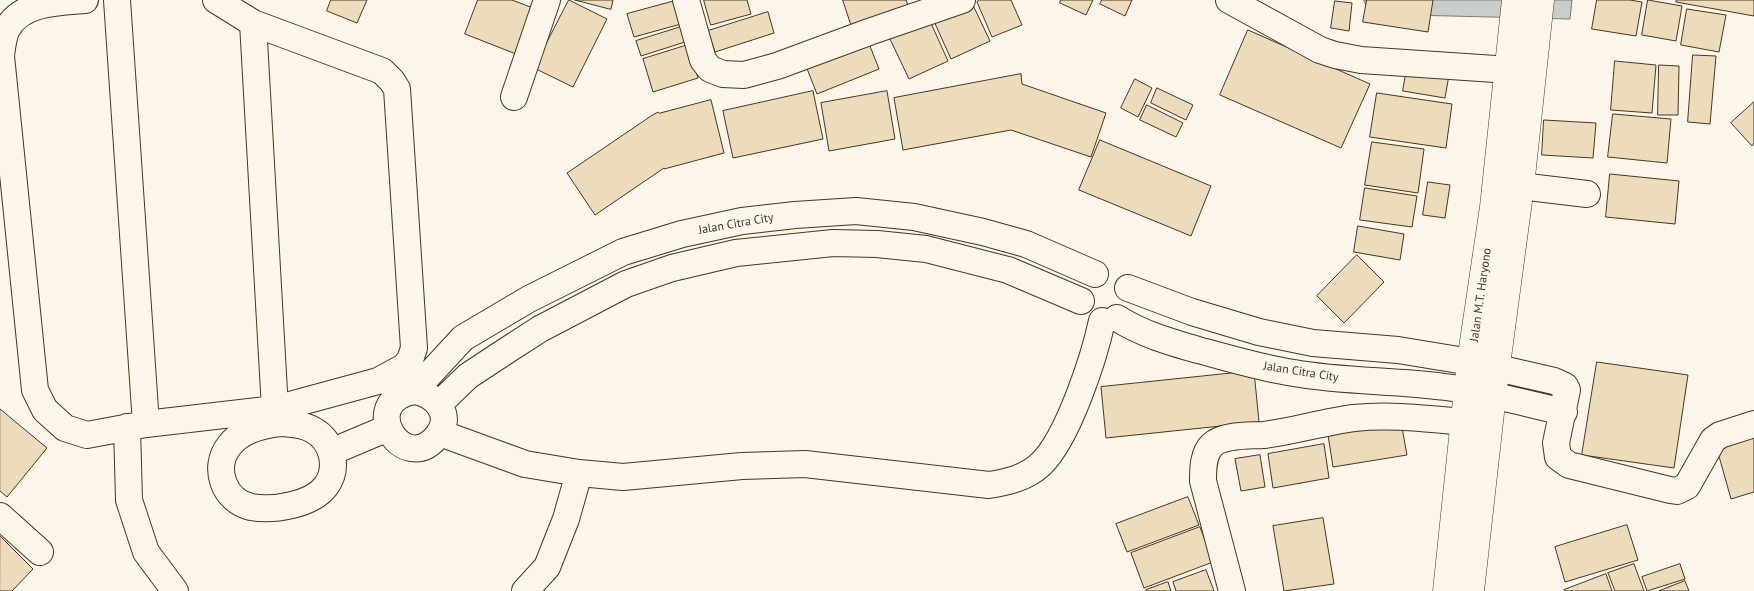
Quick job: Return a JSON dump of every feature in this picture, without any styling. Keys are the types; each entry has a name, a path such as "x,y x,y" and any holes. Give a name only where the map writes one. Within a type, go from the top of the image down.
{"main road":[{"name":"Jalan M.T. Haryono","path":"1484,365 1494,208 1516,0"},
{"name":"Jalan M.T. Haryono","path":"1470,591 1480,393 1520,186 1540,0"},
{"name":"Jalan M.T. Haryono","path":"1446,591 1465,422 1480,393"}],"street":[{"path":"85,0 45,4 18,14 6,30 1,56 35,390 45,410 65,428 87,435 137,426 276,409 378,381 404,367 410,360 414,348 397,89 382,71 253,23 216,0"},
{"path":"117,0 137,426 129,500 146,552 175,591"},
{"path":"514,96 547,0"},
{"path":"686,0 703,60 710,69 723,74 744,74 777,66 962,0"},
{"path":"1229,0 1320,50 1335,56 1381,62 1510,70"},
{"path":"253,23 276,409"},
{"path":"1520,186 1587,194"},
{"name":"Jalan Citra City","path":"388,428 387,415 390,406 396,398 404,393 414,391 463,338 529,299 623,252 682,234 742,221 796,214 856,211 914,217 983,232 1026,244 1095,274"},
{"path":"439,404 468,376 540,329 626,284 672,268 736,254 786,246 833,242 926,249 1008,270 1081,301"},
{"path":"440,433 525,464 579,473 623,477 742,466 805,464 989,485 1017,480 1040,465 1053,449 1069,419 1098,338 1109,319 1127,307 1130,299 1126,283 1112,272 1104,272 1095,274 1088,279 1080,294 1084,310 1090,317 1109,319"},
{"path":"1128,288 1192,312 1259,332 1312,343 1355,345 1419,353 1554,381 1565,386 1567,396 1556,443 1558,457 1569,464 1677,491 1688,486 1713,440 1720,435 1754,424"},
{"name":"Jalan Citra City","path":"1109,319 1155,338 1227,358 1294,373 1355,380 1415,383 1480,393 1564,412"},
{"path":"1415,383 1419,353"},
{"path":"331,452 388,428 397,442 406,447 426,446 434,441 440,433 443,424 443,414 439,404 424,392 414,391"},
{"path":"1232,591 1204,481 1203,469 1205,459 1212,445 1217,441 1356,418 1406,416 1465,422"},
{"path":"525,591 547,567 566,519 579,473"},
{"path":"0,516 40,552"}],"shaded area":[{"path":"1364,0 1572,0 1570,19 1370,14"}],"building":[{"path":"331,0 367,0 357,23 327,11"},
{"path":"478,0 512,0 533,8 516,54 465,34"},
{"path":"569,0 607,19 573,87 534,68"},
{"path":"575,0 613,0 611,9"},
{"path":"704,0 747,0 751,14 711,25"},
{"path":"843,0 906,0 910,10 853,30"},
{"path":"980,0 1011,0 1022,25 992,37 977,2"},
{"path":"1061,0 1093,0 1086,15 1060,3"},
{"path":"1102,0 1132,0 1125,16 1100,4"},
{"path":"1367,0 1433,0 1428,32 1363,22"},
{"path":"1597,0 1642,2 1636,36 1592,29"},
{"path":"1648,0 1682,6 1676,41 1642,35"},
{"path":"1677,0 1754,0 1754,16 1676,2"},
{"path":"675,1 681,24 634,37 627,14"},
{"path":"971,1 990,41 951,59 933,19"},
{"path":"1335,1 1352,3 1349,31 1331,28"},
{"path":"1687,9 1726,15 1719,52 1681,45"},
{"path":"768,12 774,33 715,52 708,31"},
{"path":"930,21 948,61 909,79 890,39"},
{"path":"681,27 685,42 641,56 636,41"},
{"path":"1248,30 1370,84 1341,148 1220,95"},
{"path":"866,36 879,69 817,94 804,61"},
{"path":"688,45 698,78 653,92 643,59"},
{"path":"1693,55 1716,56 1710,124 1688,122"},
{"path":"1615,61 1656,65 1652,113 1611,110"},
{"path":"1659,65 1679,66 1678,115 1658,115"},
{"path":"1407,68 1449,75 1445,98 1403,91"},
{"path":"1021,74 1022,84 1106,113 1091,157 1011,130 903,150 894,98"},
{"path":"1135,79 1152,88 1138,117 1121,108"},
{"path":"1157,88 1193,105 1186,120 1151,103"},
{"path":"813,91 823,139 733,158 723,111"},
{"path":"887,91 895,139 829,151 821,103"},
{"path":"1377,93 1452,104 1446,148 1370,137"},
{"path":"711,100 724,153 664,168 595,215 567,173 658,112"},
{"path":"1754,102 1754,143 1752,146 1731,123"},
{"path":"1147,105 1183,123 1176,137 1140,120"},
{"path":"1613,114 1671,119 1667,163 1608,157"},
{"path":"1544,120 1596,123 1593,158 1542,155"},
{"path":"1100,140 1211,186 1191,236 1079,190"},
{"path":"1372,142 1424,149 1418,193 1365,185"},
{"path":"1610,174 1679,181 1675,224 1606,217"},
{"path":"1428,182 1450,185 1445,218 1423,215"},
{"path":"1365,188 1417,196 1412,227 1360,220"},
{"path":"1358,226 1404,234 1400,260 1354,252"},
{"path":"1357,255 1384,282 1344,323 1317,296"},
{"path":"1597,362 1688,375 1674,468 1582,455"},
{"path":"1254,371 1259,422 1106,438 1101,387"},
{"path":"0,409 47,448 7,497 0,491"},
{"path":"1401,422 1407,455 1333,467 1328,435"},
{"path":"1754,431 1754,492 1731,499 1715,442"},
{"path":"1324,444 1329,478 1273,488 1268,454"},
{"path":"1260,455 1265,487 1241,491 1235,459"},
{"path":"1188,497 1199,525 1127,552 1116,524"},
{"path":"1323,518 1334,584 1284,591 1273,526"},
{"path":"1627,525 1638,560 1565,582 1555,547"},
{"path":"1200,527 1213,562 1144,588 1131,553"},
{"path":"0,536 33,569 12,591 0,591"},
{"path":"1634,564 1644,591 1615,591 1608,573"},
{"path":"1680,564 1685,579 1647,591 1642,577"},
{"path":"1206,570 1214,591 1176,591 1173,582"},
{"path":"1606,574 1612,591 1564,591 1564,590"},
{"path":"1685,581 1689,591 1659,591"},
{"path":"1168,582 1171,591 1146,591 1146,590"}]}
